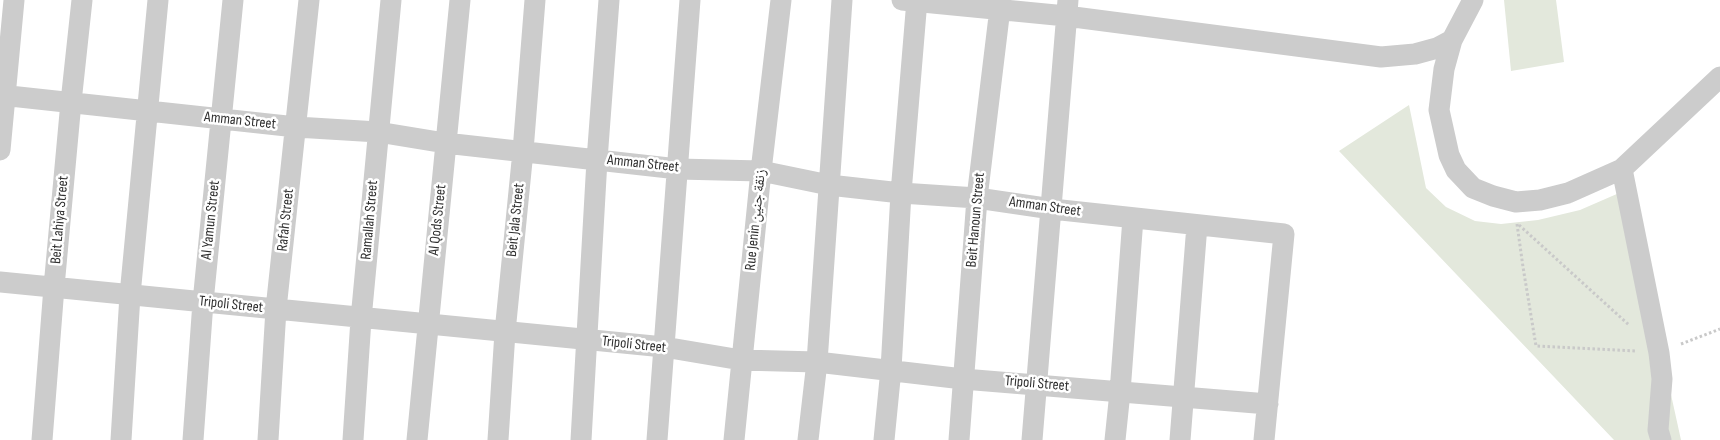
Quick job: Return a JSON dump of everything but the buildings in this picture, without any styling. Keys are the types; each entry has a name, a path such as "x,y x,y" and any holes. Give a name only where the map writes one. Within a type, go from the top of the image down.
{"street":[{"path":"0,150 3,95 14,0"},
{"name":"Beit Lahiya Street","path":"42,440 54,287 82,0"},
{"path":"121,440 130,295 158,0"},
{"name":"Al Yamun Street","path":"193,440 203,302 233,0"},
{"name":"Rafah Street","path":"268,440 276,309 309,0"},
{"name":"Ramallah Street","path":"354,440 361,319 391,0"},
{"name":"Al Qods Street","path":"417,440 460,0"},
{"name":"Beit Jala Street","path":"498,440 504,332 523,151 535,0"},
{"path":"581,440 597,160 609,0"},
{"path":"657,440 690,0"},
{"name":"Rue Jenin زنقة جنين","path":"734,440 761,171 781,0"},
{"path":"808,440 817,362 842,0"},
{"path":"884,440 891,370 912,0 1067,8 1381,57 1415,54 1436,48 1452,40"},
{"path":"1473,0 1452,40 1444,69 1439,110 1449,155 1456,170 1473,188 1493,196 1516,202 1540,200 1568,193 1622,169 1720,77"},
{"name":"Beit Hanoun Street","path":"959,440 977,198 1000,5"},
{"path":"1032,440 1067,8"},
{"name":"Amman Street","path":"3,95 296,127 378,132 445,143 597,160 678,168 761,171 829,185 901,193 977,198 1052,209 1284,234 1268,404"},
{"path":"1622,169 1659,353 1662,379 1658,430 1661,440"},
{"path":"1115,440 1133,218"},
{"path":"1180,440 1197,225"},
{"name":"Tripoli Street","path":"0,282 361,319 664,347 741,360 817,362 963,379 1268,404"},
{"path":"1264,440 1268,404"}],"path":[{"path":"1630,326 1517,222 1536,346 1659,353 1720,329"}],"shaded area":[{"path":"1504,0 1556,0 1564,62 1511,71"},
{"path":"1409,105 1426,188 1446,207 1475,221 1501,224 1538,220 1580,210 1626,190 1681,440 1614,440 1339,151"}]}
